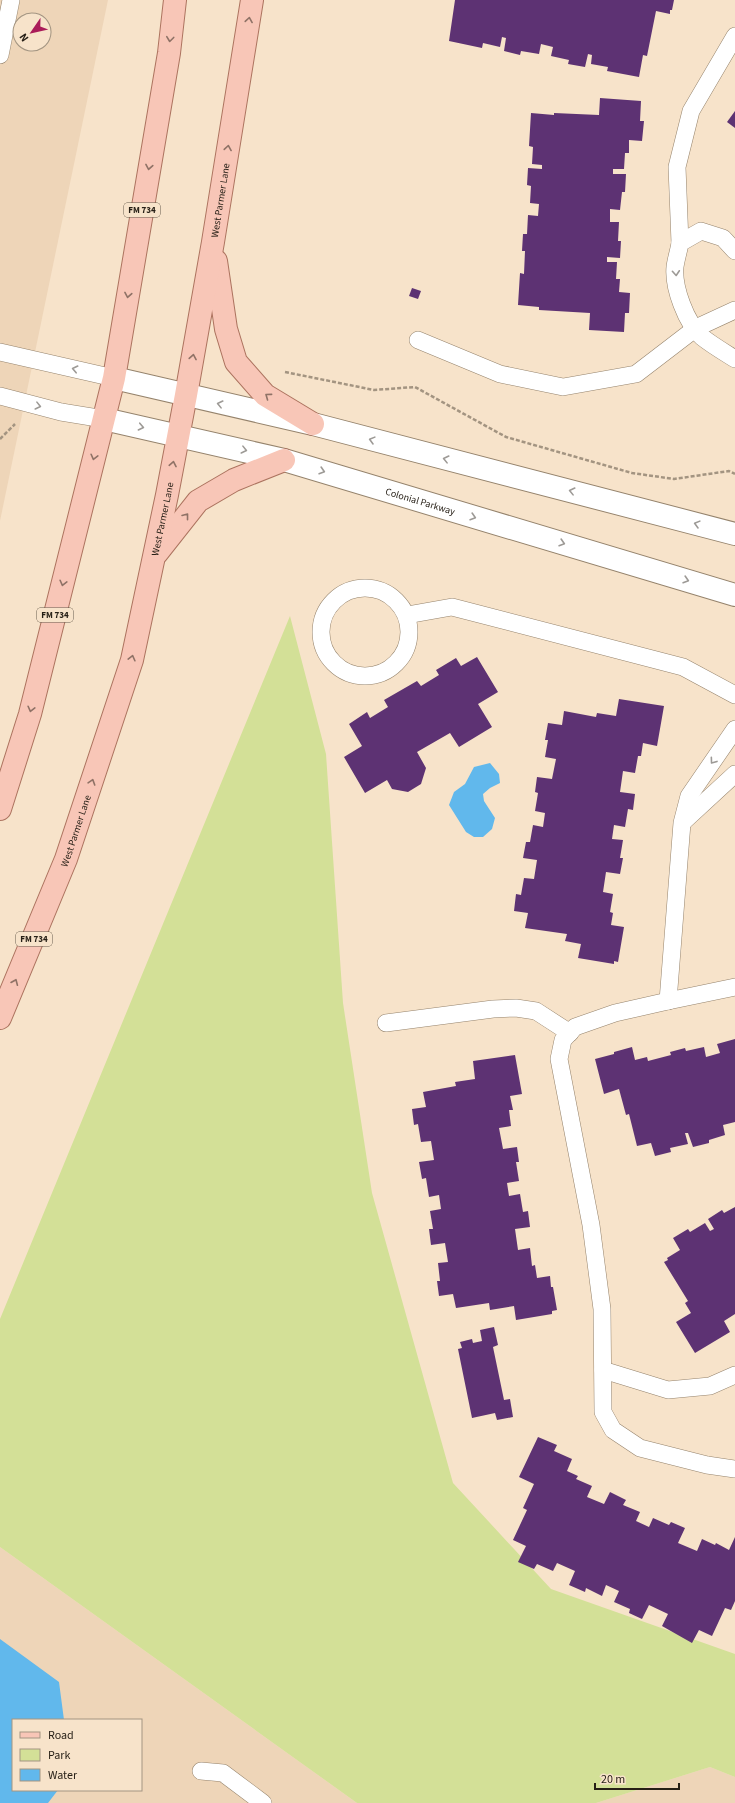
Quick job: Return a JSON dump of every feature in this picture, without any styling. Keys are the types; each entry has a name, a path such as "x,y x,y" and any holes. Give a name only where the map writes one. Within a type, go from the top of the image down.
{"main road":[{"name":"FM 734","path":"0,809 30,714 114,378 169,53 175,0"},
{"name":"West Parmer Lane","path":"0,1018 69,852 132,660 186,396 213,242 252,0"},
{"path":"213,242 226,329 236,362 265,395 313,424"},
{"path":"154,558 198,501 234,480 284,460"}],"street":[{"path":"114,378 186,396 313,424 735,534"},
{"name":"Colonial Parkway","path":"104,419 284,460 735,595"}],"lane":[{"path":"0,55 11,0"},
{"path":"735,36 691,111 677,167 680,243 675,267 677,289 683,308 701,336 735,359"},
{"path":"680,243 702,231 723,238 735,251"},
{"path":"418,340 500,374 563,387 636,374 696,328 735,310"},
{"path":"0,352 114,378"},
{"path":"0,396 61,412 104,419"},
{"path":"360,587 374,588 388,593 399,602 407,615 410,629 408,644 402,658 391,668 378,675 363,676 348,673 335,665 326,653 321,639 321,624 326,611 334,599 346,591 360,587"},
{"path":"407,615 452,607 684,667 735,695"},
{"path":"668,1001 682,823 689,796 735,729"},
{"path":"682,823 735,774"},
{"path":"735,987 615,1013 575,1027 563,1040 559,1058 591,1225 602,1309 603,1412 613,1430 640,1448 707,1465 735,1470"},
{"path":"386,1023 493,1009 516,1008 536,1011 570,1033"},
{"path":"603,1370 668,1390 710,1386 735,1375"},
{"path":"201,1771 223,1773 263,1803"}],"path":[{"path":"285,372 374,390 415,387 506,437 632,473 674,479 729,471 735,474"}],"shaded area":[{"path":"0,0 108,0 0,521"},
{"path":"0,1547 357,1803 0,1803"},
{"path":"710,1767 735,1777 735,1803 596,1803"}],"green space":[{"path":"290,616 326,754 343,1003 372,1193 453,1483 551,1589 735,1654 735,1777 710,1767 596,1803 357,1803 0,1547 0,1319"}],"water":[{"path":"490,763 499,774 500,783 490,788 483,794 484,801 495,818 492,829 483,837 474,837 466,832 449,805 454,792 465,784 474,767"},
{"path":"0,1639 59,1682 64,1719 12,1719 12,1791 57,1791 48,1803 0,1803"}],"building":[{"path":"455,0 674,0 670,14 656,11 647,56 643,55 639,77 607,71 608,67 591,64 592,55 588,54 585,67 568,64 569,60 551,56 553,47 541,44 539,54 521,51 520,55 504,51 506,38 502,37 500,47 483,43 482,48 449,41"},
{"path":"600,98 641,101 640,121 644,121 642,141 629,140 629,153 625,153 624,169 613,169 613,174 626,174 625,192 622,192 620,210 610,209 610,222 619,222 618,241 621,241 620,258 607,257 607,262 617,262 616,279 620,279 619,292 630,293 629,313 625,313 624,332 589,330 590,313 539,310 539,307 518,305 520,273 524,274 525,251 522,251 523,234 527,234 528,215 538,216 539,204 530,203 531,186 527,185 528,168 542,169 542,165 532,164 533,147 529,146 531,113 554,115 554,113 599,115"},
{"path":"735,111 735,128 727,122"},
{"path":"412,288 421,291 418,299 409,296"},
{"path":"477,657 498,692 478,704 492,727 459,747 450,733 417,752 426,768 421,784 408,792 392,789 387,780 365,793 344,757 362,746 349,724 367,712 370,718 388,707 384,700 417,681 421,686 439,675 436,670 456,658 461,666"},
{"path":"619,699 664,706 657,746 643,743 641,756 638,756 635,773 623,771 620,792 635,794 633,810 628,809 625,827 614,825 612,839 623,840 620,858 623,858 620,874 606,872 603,892 613,894 610,912 613,913 611,925 624,927 618,962 614,961 614,964 578,958 581,944 565,941 567,934 525,928 528,913 514,911 516,894 521,895 524,878 534,879 537,860 523,858 526,842 530,842 533,825 543,827 545,813 535,811 538,793 535,792 537,777 552,779 556,759 545,757 548,740 545,740 548,723 562,725 564,711 596,717 597,713 616,716"},
{"path":"735,1039 735,1122 723,1125 725,1135 709,1140 709,1143 693,1147 688,1133 685,1133 688,1144 670,1148 671,1152 655,1156 651,1143 637,1146 629,1114 626,1115 619,1089 604,1094 595,1059 632,1047 635,1060 647,1057 648,1061 671,1055 670,1052 685,1048 686,1051 704,1047 706,1057 720,1053 717,1044"},
{"path":"515,1055 522,1094 510,1096 513,1110 509,1110 511,1126 499,1128 503,1149 517,1147 519,1162 516,1162 519,1181 507,1183 509,1196 520,1194 523,1212 528,1211 530,1227 515,1229 518,1250 530,1248 532,1266 535,1265 537,1278 550,1276 551,1287 553,1287 557,1310 552,1311 552,1314 516,1320 514,1306 490,1310 489,1303 456,1308 453,1294 439,1296 437,1281 440,1281 438,1263 448,1262 445,1243 431,1245 429,1229 433,1229 430,1211 441,1209 439,1195 429,1197 426,1178 422,1179 419,1162 434,1160 431,1141 421,1142 418,1124 414,1125 412,1109 426,1107 423,1092 456,1086 455,1082 475,1079 473,1061"},
{"path":"735,1207 735,1314 724,1321 730,1332 695,1353 676,1322 691,1313 685,1303 688,1301 664,1262 668,1260 667,1258 680,1250 673,1238 688,1229 690,1232 705,1223 710,1231 714,1229 708,1219 722,1210 724,1213"},
{"path":"494,1327 498,1345 493,1347 504,1400 510,1399 513,1417 497,1420 495,1413 472,1418 458,1349 462,1348 460,1342 472,1339 473,1343 482,1341 480,1330"},
{"path":"538,1437 557,1445 554,1451 572,1459 567,1471 578,1476 576,1479 592,1486 587,1497 604,1504 610,1492 626,1500 623,1505 640,1512 636,1521 649,1527 653,1518 669,1525 671,1522 685,1528 678,1543 697,1551 702,1539 715,1545 716,1543 729,1550 735,1537 735,1601 731,1610 725,1608 712,1636 699,1630 692,1643 662,1626 668,1614 649,1605 642,1619 629,1613 630,1609 614,1602 619,1591 606,1585 602,1596 586,1588 585,1592 569,1585 575,1571 557,1563 553,1571 537,1564 534,1569 518,1562 526,1546 513,1540 527,1510 523,1508 534,1484 519,1477"}]}
